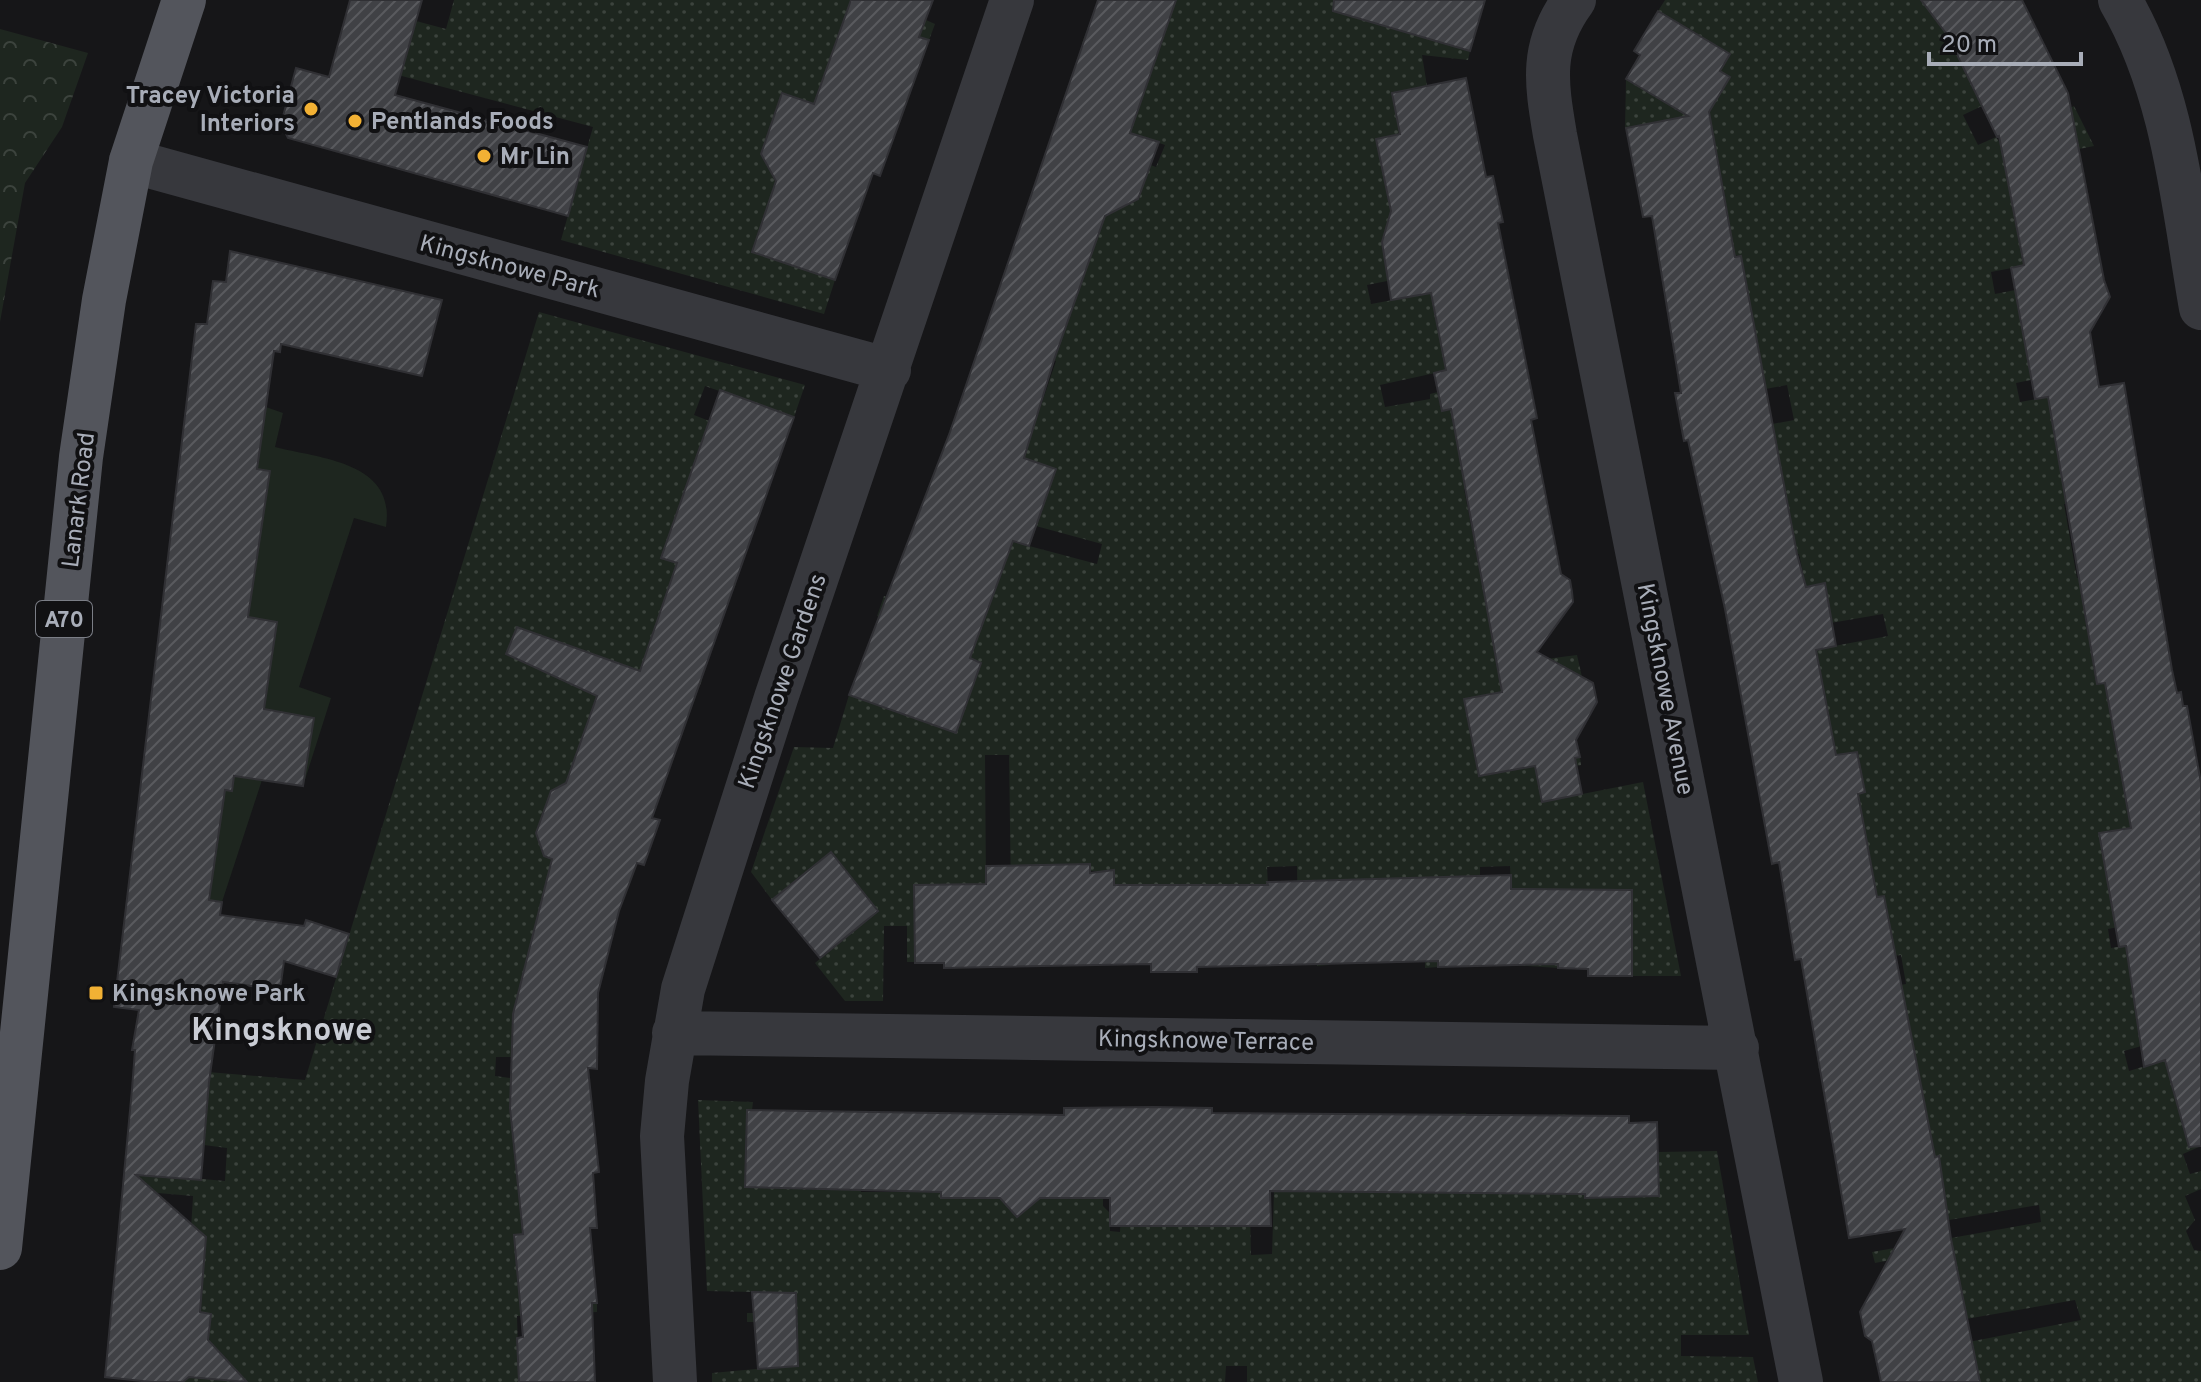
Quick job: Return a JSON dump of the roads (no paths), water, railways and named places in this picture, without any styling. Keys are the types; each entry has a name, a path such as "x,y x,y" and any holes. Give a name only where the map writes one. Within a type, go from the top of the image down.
{"main road":[{"name":"Lanark Road","path":"0,1248 81,457 104,300 131,161 184,0"}],"street":[{"name":"Kingsknowe Gardens","path":"675,1382 662,1136 674,1033 696,943 771,712 1012,0"},
{"name":"Kingsknowe Avenue","path":"1574,0 1555,31 1550,48 1546,79 1555,135 1801,1382"},
{"path":"2120,0 2140,40 2165,112 2201,308"},
{"name":"Kingsknowe Park","path":"131,161 889,370"},
{"name":"Kingsknowe Terrace","path":"674,1033 1737,1048"}],"place":[{"name":"Tracey Victoria Interiors","path":"311,109"},
{"name":"Pentlands Foods","path":"355,121"},
{"name":"Mr Lin","path":"484,156"},
{"name":"Kingsknowe Park","path":"96,993"}],"district":[{"name":"Kingsknowe","path":"282,1029"}]}
